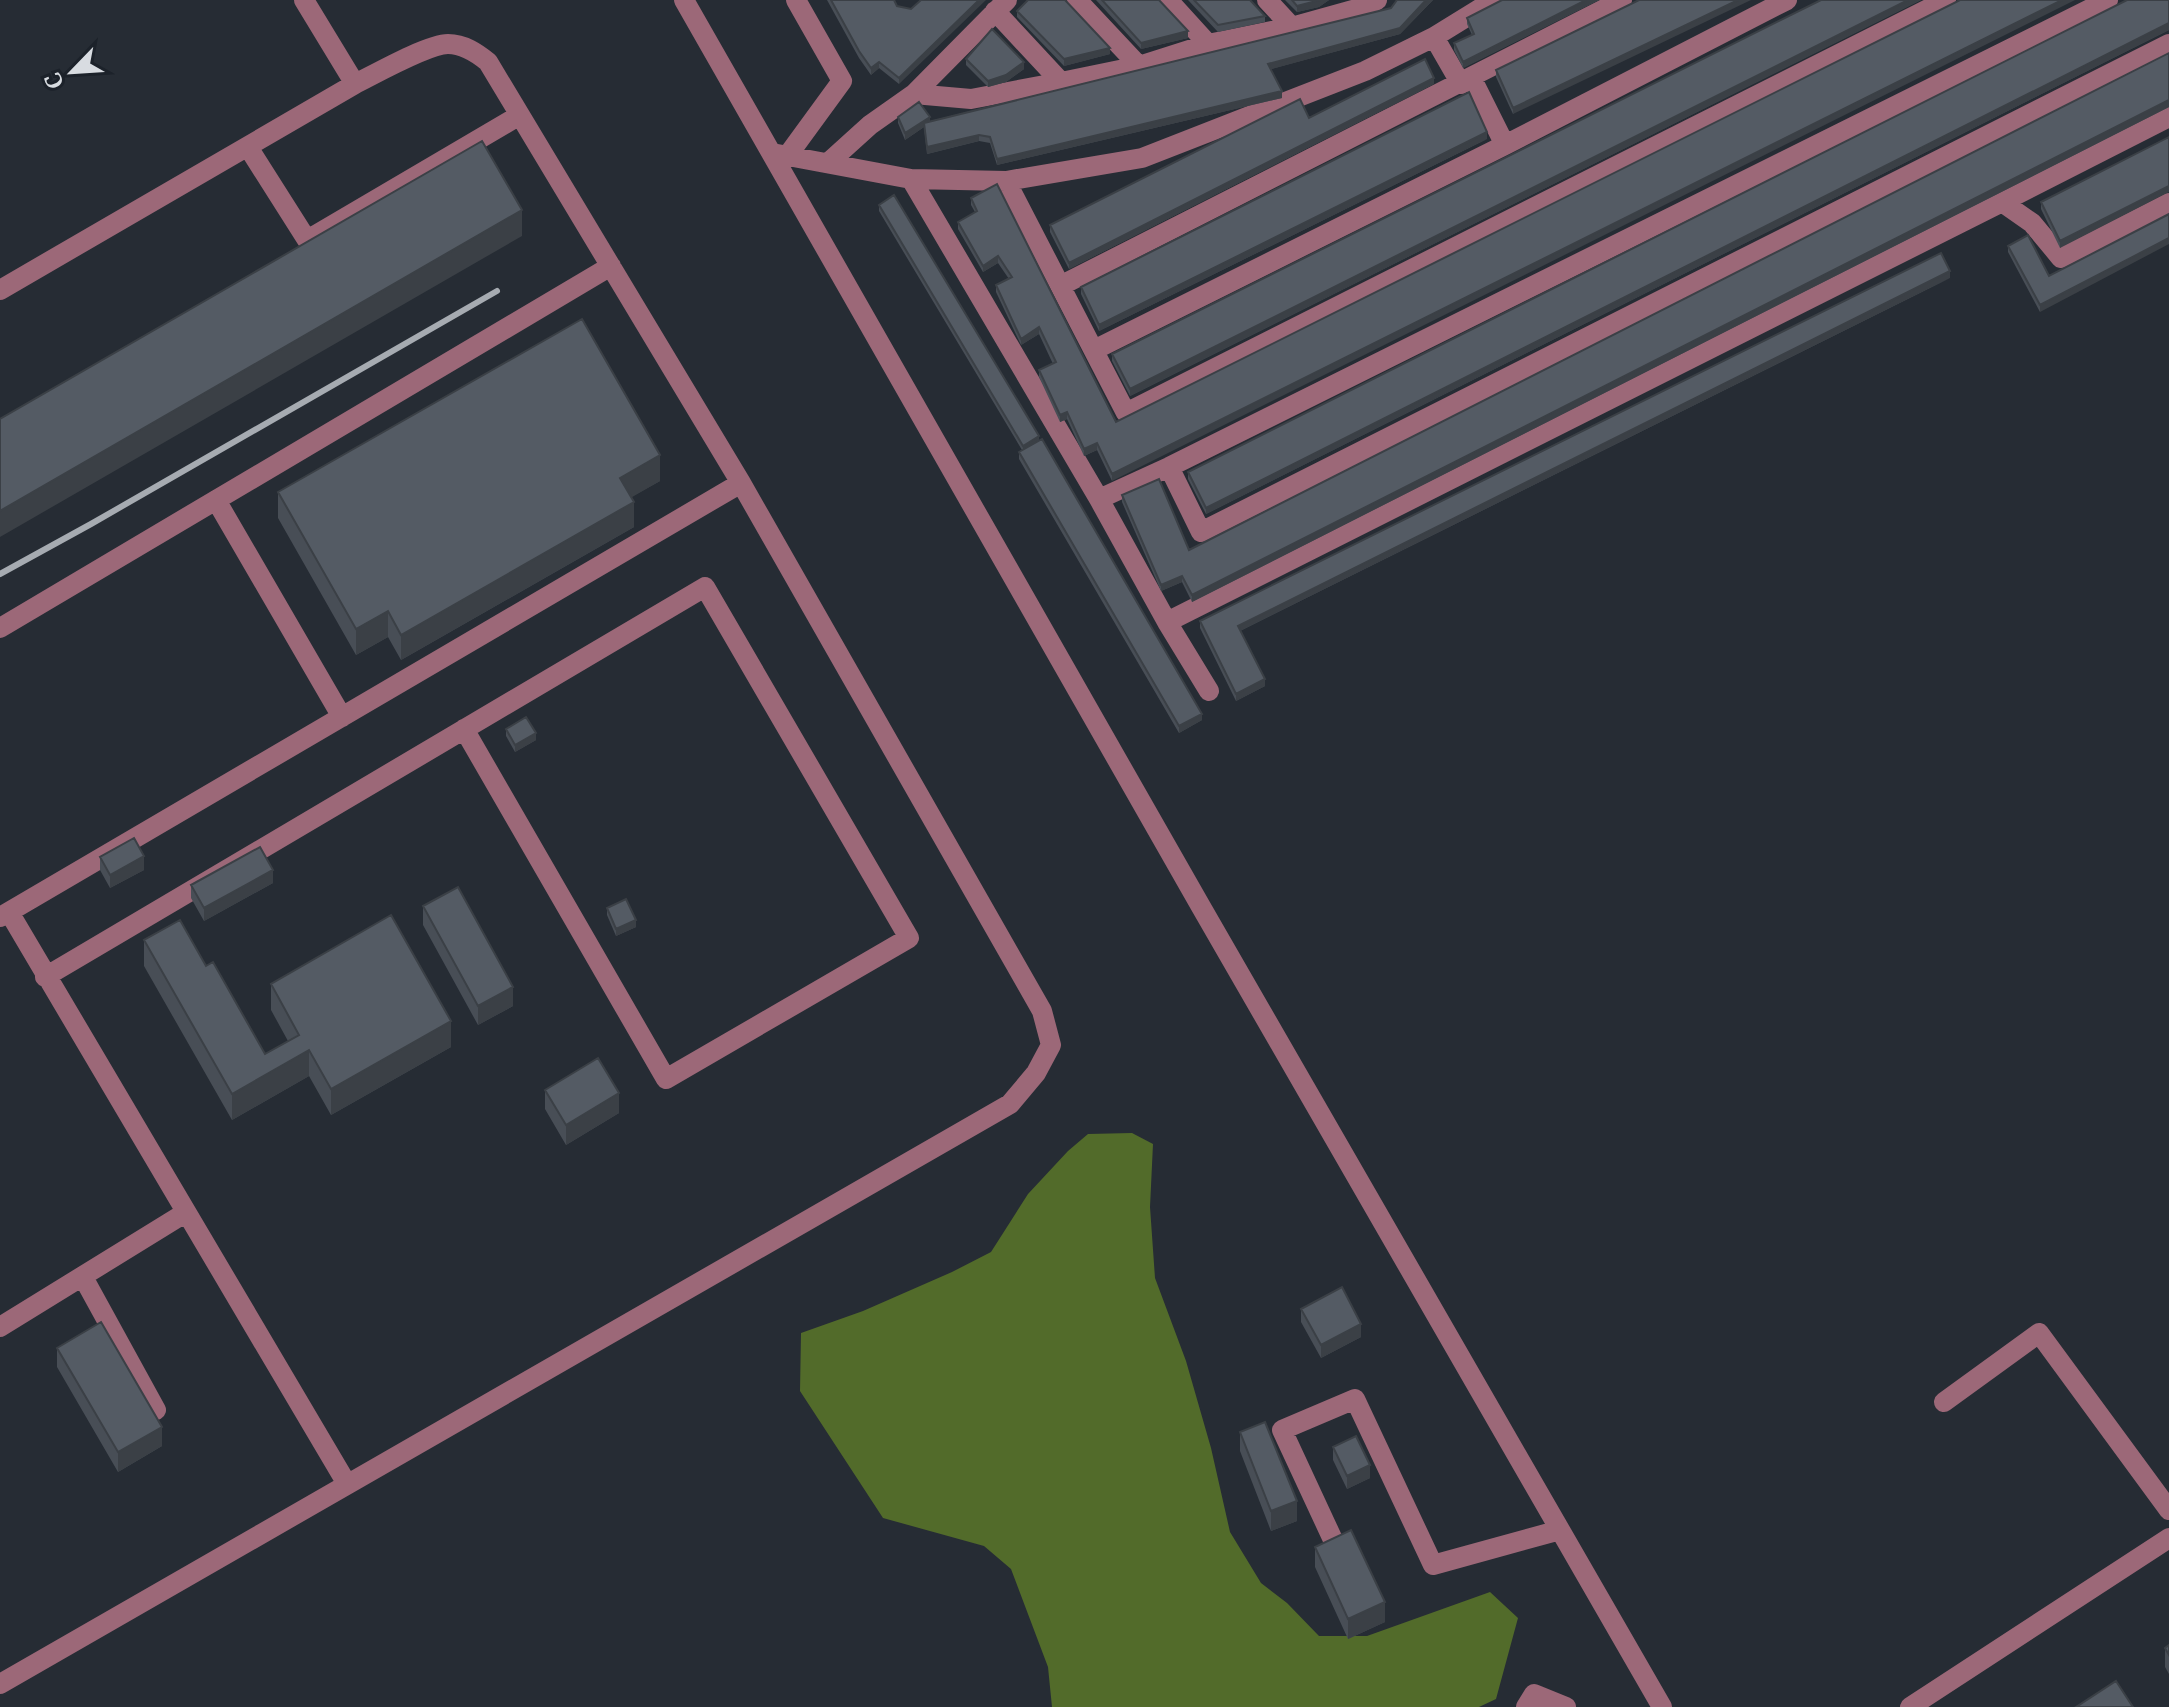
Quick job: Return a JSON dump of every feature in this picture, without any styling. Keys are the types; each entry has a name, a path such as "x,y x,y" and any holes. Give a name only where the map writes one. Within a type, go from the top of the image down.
{"street":[{"path":"304,0 355,84"},
{"path":"684,0 780,154 1176,864 1662,1707"},
{"path":"780,154 842,81 796,0"},
{"path":"1077,0 1139,66"},
{"path":"1168,0 1208,44"},
{"path":"1267,0 1292,27"},
{"path":"780,154 911,179 1006,181 1142,158 1365,71 1434,37 1494,0"},
{"path":"1062,285 1622,0"},
{"path":"1094,350 1787,0"},
{"path":"1006,181 1126,413 1946,0"},
{"path":"1099,499 2108,0"},
{"path":"914,94 971,99 1061,82 1139,66 1208,44 1292,27 1368,2"},
{"path":"828,163 870,125 914,94 1001,6 1061,82"},
{"path":"1434,37 1466,81 1505,145"},
{"path":"0,290 355,84 410,56 448,44 475,51 488,62 741,483 1042,1011 1051,1045 1036,1073 1010,1104 0,1684"},
{"path":"1169,467 1201,532 2169,44"},
{"path":"248,147 307,240 520,115"},
{"path":"1167,622 2169,117"},
{"path":"911,179 1209,691"},
{"path":"2002,202 2032,223 2061,258 2169,203"},
{"path":"0,628 611,266"},
{"path":"347,1484 45,977 4,915 741,483"},
{"path":"216,500 342,717"},
{"path":"45,977 464,729 705,587 909,938 666,1079 464,729"},
{"path":"0,1327 185,1213"},
{"path":"83,1277 156,1410"},
{"path":"1944,1402 2039,1333 2169,1510"},
{"path":"1334,1542 1282,1430 1355,1399 1433,1565 1560,1530"},
{"path":"1910,1707 2169,1538"},
{"path":"1526,1707 1534,1694 1566,1707"}],"green space":[{"path":"1132,1133 1153,1144 1150,1207 1155,1278 1186,1361 1211,1448 1230,1532 1261,1583 1287,1603 1319,1636 1367,1636 1490,1592 1518,1618 1496,1699 1479,1707 1052,1707 1048,1667 1011,1569 984,1546 883,1518 800,1391 801,1333 863,1311 991,1252 1028,1194 1088,1134"}],"building":[{"path":"831,0 894,0 897,6 911,9 921,0 979,0 899,78 879,62 871,68"},
{"path":"1028,0 1065,0 1110,48 1064,59 1017,11"},
{"path":"1102,0 1159,0 1188,31 1141,43"},
{"path":"1194,0 1250,0 1265,16 1218,25"},
{"path":"1292,0 1320,0 1297,6"},
{"path":"1397,0 1426,0 1400,28 1268,64 1282,91 997,159 990,137 979,135 927,147 924,123 1391,8"},
{"path":"1502,0 1586,0 1463,62 1454,43 1474,34 1467,18"},
{"path":"1639,0 1738,0 1513,108 1496,70"},
{"path":"1821,0 1908,0 1130,389 1112,354"},
{"path":"1960,0 2062,0 1112,474 1097,443 1084,449 1067,412 1060,415 1039,370 1056,362 1039,327 1021,339 996,285 1012,277 998,256 983,266 958,222 977,211 971,198 997,184 1116,422"},
{"path":"2127,0 2169,0 2169,23 1206,508 1188,472"},
{"path":"992,29 1024,62 1006,75 988,81 966,59"},
{"path":"2169,53 2169,100 1192,595 1182,576 1161,585 1122,495 1159,479 1189,550"},
{"path":"1425,59 1434,78 1069,263 1050,225 1300,99 1309,118"},
{"path":"1469,92 1487,132 1099,325 1081,287"},
{"path":"919,102 930,117 905,133 898,117"},
{"path":"2169,137 2169,186 2060,241 2041,202"},
{"path":"482,141 522,210 0,511 0,419"},
{"path":"894,195 1039,436 1023,446 879,205"},
{"path":"2169,214 2169,238 2040,305 2008,246 2028,235 2049,276"},
{"path":"1941,253 1950,271 1238,626 1265,679 1236,694 1200,621"},
{"path":"582,319 660,455 620,478 634,502 401,635 388,611 356,629 278,492"},
{"path":"1042,439 1202,714 1179,726 1019,452"},
{"path":"526,717 536,733 515,745 506,729"},
{"path":"134,838 144,856 110,875 100,857"},
{"path":"260,847 273,870 204,908 191,885"},
{"path":"458,887 513,987 478,1006 423,906"},
{"path":"626,899 636,920 616,929 607,908"},
{"path":"391,915 451,1021 331,1089 309,1050 232,1094 144,940 180,920 206,966 213,962 265,1054 299,1035 271,984"},
{"path":"598,1058 619,1093 566,1125 545,1090"},
{"path":"1342,1287 1361,1324 1321,1345 1301,1309"},
{"path":"101,1322 162,1427 118,1452 57,1348"},
{"path":"1265,1422 1297,1501 1271,1511 1240,1432"},
{"path":"1356,1436 1370,1465 1347,1476 1333,1447"},
{"path":"1351,1530 1385,1602 1348,1619 1315,1547"},
{"path":"2116,1681 2133,1707 2076,1707"}],"railway":[{"path":"0,574 497,291"}]}
